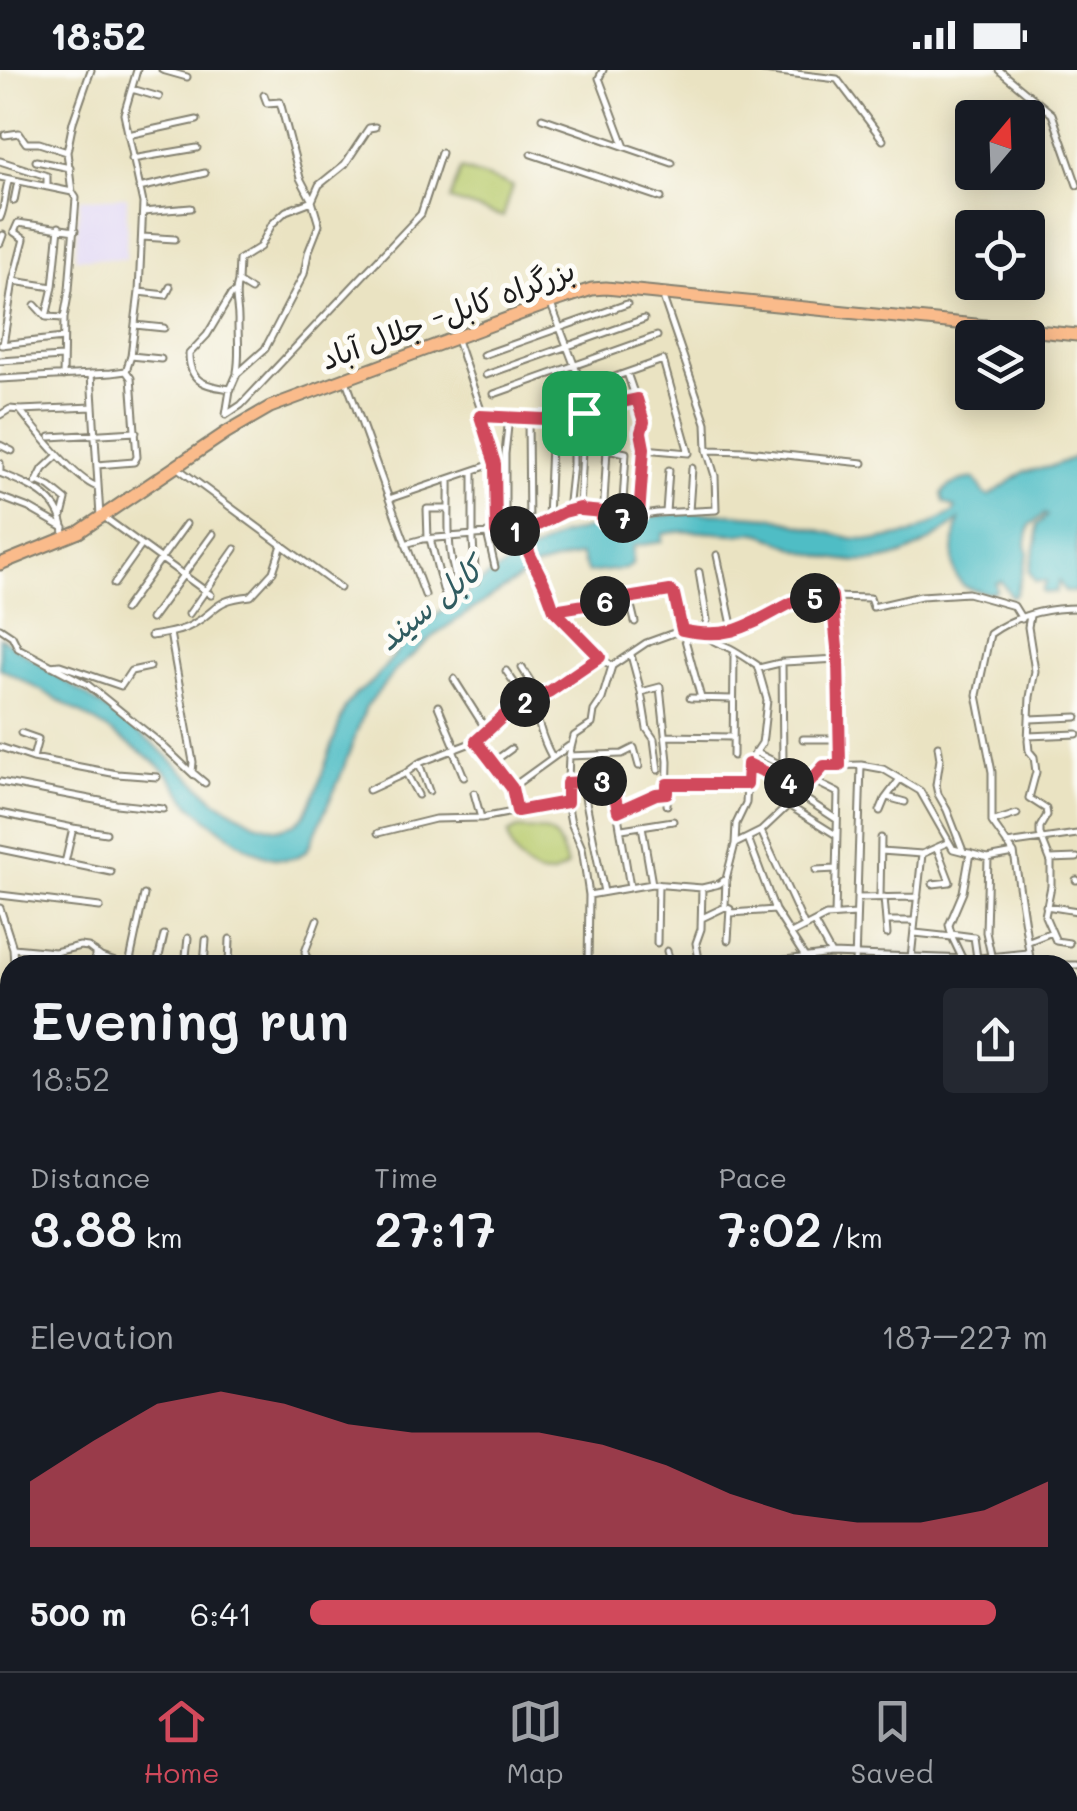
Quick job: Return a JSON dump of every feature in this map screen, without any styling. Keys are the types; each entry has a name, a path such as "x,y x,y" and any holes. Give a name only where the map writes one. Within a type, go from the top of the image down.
{"highway":[{"name":"بزرگراه کابل- جلال آباد","path":"179,468 260,418 592,289 1077,337"},
{"name":"بزرگراه کابل- جلال آباد","path":"0,566 71,542 242,422 270,407 552,307 606,294 782,308"},
{"name":"بزرگراه کابل- جلال آباد","path":"0,566 64,534 104,520"}],"street":[{"path":"63,376 64,318 76,198 66,152 91,70"},
{"path":"126,370 132,356 140,292 144,203 124,114 137,70"},
{"path":"162,70 186,77"},
{"path":"603,70 600,78 625,147"},
{"path":"764,70 837,79 883,140"},
{"path":"837,79 846,70"},
{"path":"999,70 1052,114 1077,185"},
{"path":"132,88 160,97"},
{"path":"237,374 265,349 304,274 319,224 300,178 280,102 266,104 264,96"},
{"path":"542,118 672,163"},
{"path":"128,134 197,120"},
{"path":"375,127 369,128 345,164 319,185 312,202 286,211 272,224 260,246 239,260 234,293 240,355 226,415 241,405 421,214 441,154"},
{"path":"6,136 20,133 25,142 66,152"},
{"path":"132,158 197,148"},
{"path":"531,154 661,198"},
{"path":"0,161 46,176 47,187"},
{"path":"36,161 70,168"},
{"path":"138,188 205,173"},
{"path":"0,177 72,192"},
{"path":"0,218 6,207 9,179"},
{"path":"14,201 18,181"},
{"path":"143,212 192,208"},
{"path":"14,232 18,223 74,230"},
{"path":"46,316 59,228"},
{"path":"0,243 2,234 14,232 24,239 1,345 63,338"},
{"path":"142,237 175,239"},
{"path":"12,281 53,287"},
{"path":"238,282 250,290"},
{"path":"140,292 167,295 170,287"},
{"path":"231,388 198,381 189,364 189,354 208,334 234,293"},
{"path":"607,449 603,521 716,510 706,423 664,300"},
{"path":"483,355 627,304"},
{"path":"36,305 46,316 64,318"},
{"path":"552,307 583,388 663,360 689,453 644,448"},
{"path":"486,376 644,319"},
{"path":"136,325 164,328"},
{"path":"494,394 657,336"},
{"path":"456,340 483,416"},
{"path":"132,356 161,359"},
{"path":"0,361 62,357"},
{"path":"0,379 126,370"},
{"path":"97,464 136,461 138,457 131,378 126,370"},
{"path":"627,373 644,422 639,516"},
{"path":"91,374 104,520 208,593"},
{"path":"347,383 425,596"},
{"path":"580,508 586,410 637,399"},
{"path":"608,404 612,422"},
{"path":"0,415 10,408 93,407"},
{"path":"20,410 58,455 86,482 98,486"},
{"path":"483,416 586,421"},
{"path":"483,416 495,464 496,533"},
{"path":"505,532 509,417"},
{"path":"528,418 528,551 554,610 612,666"},
{"path":"548,519 552,419"},
{"path":"568,511 573,420"},
{"path":"50,437 136,432"},
{"path":"0,444 12,450"},
{"path":"585,446 626,452 622,518"},
{"path":"708,450 863,463"},
{"path":"36,484 43,469 58,455"},
{"path":"390,499 495,464"},
{"path":"0,468 50,487 66,500 64,534"},
{"path":"179,468 340,588"},
{"path":"689,511 692,468"},
{"path":"666,512 668,470"},
{"path":"473,472 476,581"},
{"path":"449,479 451,566 462,592"},
{"path":"36,484 62,517"},
{"path":"0,497 28,508 64,534"},
{"path":"405,544 528,530 580,508 603,512"},
{"path":"448,602 429,539 427,510 449,509"},
{"path":"124,610 186,524"},
{"path":"151,619 213,534"},
{"path":"488,534 495,567"},
{"path":"151,636 193,624 230,598 251,596 273,572 282,545"},
{"path":"114,584 141,546"},
{"path":"188,614 208,593 235,550"},
{"path":"717,555 733,631"},
{"path":"699,572 705,635"},
{"path":"554,610 672,592 700,698"},
{"path":"588,955 590,894 582,848 571,824 567,802 569,756 574,736 592,724 612,666 646,643 682,630 705,635 733,631 778,612 795,600 832,596 870,598 874,607 921,596 968,594 1014,606 1022,619"},
{"path":"832,596 838,658 840,766"},
{"path":"629,597 634,622"},
{"path":"1004,955 1028,953 1028,941 1014,853 992,822 992,772 977,695 990,634 1007,622 1048,608 1077,608"},
{"path":"1030,616 1035,671 1028,736 1036,772 1028,798 1046,809 1045,822 1040,826 1050,859 1051,886 1045,916 1056,941 1069,943"},
{"path":"0,628 12,636 18,648 88,685 204,783"},
{"path":"170,632 194,775"},
{"path":"705,635 754,662 767,700 762,743 748,764 746,803 736,824 724,907"},
{"path":"732,756 735,651"},
{"path":"630,655 647,729 654,738 658,770"},
{"path":"368,790 419,763 476,741 498,719 600,657"},
{"path":"759,668 782,662 838,658"},
{"path":"782,662 783,765"},
{"path":"50,666 60,665 120,686 131,670 150,667"},
{"path":"522,668 540,695"},
{"path":"506,671 541,730 540,738 552,757"},
{"path":"454,678 487,730"},
{"path":"641,692 660,687 669,779 667,805"},
{"path":"690,698 733,698"},
{"path":"438,706 464,777"},
{"path":"1029,719 1077,717"},
{"path":"22,733 38,739 34,758"},
{"path":"1028,736 1077,734"},
{"path":"666,736 733,737"},
{"path":"804,740 840,739"},
{"path":"476,741 512,788 517,811"},
{"path":"512,788 570,745"},
{"path":"938,746 938,794 966,852 963,892 949,925 951,936 966,955"},
{"path":"0,747 34,758 133,777 158,777"},
{"path":"569,756 622,754 634,748 639,766"},
{"path":"493,762 511,749"},
{"path":"754,752 837,791 835,915"},
{"path":"419,763 429,792"},
{"path":"748,764 801,792 836,819"},
{"path":"854,954 861,765"},
{"path":"735,844 761,831 824,766 861,765 883,769 920,791 953,848 988,858 1014,853"},
{"path":"406,773 418,795"},
{"path":"567,783 612,780 619,773"},
{"path":"880,811 900,779"},
{"path":"612,780 630,887"},
{"path":"0,782 162,809"},
{"path":"582,782 604,892"},
{"path":"667,784 747,784"},
{"path":"474,793 480,818"},
{"path":"618,811 667,793"},
{"path":"887,797 905,802"},
{"path":"378,833 435,819 480,818 567,802"},
{"path":"788,805 836,835"},
{"path":"0,813 106,833"},
{"path":"992,822 1017,814"},
{"path":"620,829 673,821"},
{"path":"642,826 655,884 657,944"},
{"path":"65,863 73,828"},
{"path":"761,831 805,927"},
{"path":"1008,844 1077,834"},
{"path":"748,838 775,910 804,955"},
{"path":"882,838 882,897 887,934"},
{"path":"881,851 922,854 949,842"},
{"path":"932,884 950,882 937,848"},
{"path":"0,849 112,872"},
{"path":"910,955 922,854"},
{"path":"988,858 986,932 992,955"},
{"path":"1050,859 1077,858"},
{"path":"816,870 836,870"},
{"path":"590,894 655,884 702,888 726,879"},
{"path":"698,955 702,888"},
{"path":"0,895 100,907"},
{"path":"129,955 144,895"},
{"path":"857,898 918,897"},
{"path":"1046,906 1077,911"},
{"path":"702,918 724,907 730,909 728,940"},
{"path":"0,910 14,955"},
{"path":"731,913 775,910"},
{"path":"791,934 826,916 856,914"},
{"path":"307,955 318,920"},
{"path":"886,921 915,922"},
{"path":"814,922 831,954"},
{"path":"1028,941 1052,932"},
{"path":"914,933 974,936 971,955"},
{"path":"0,936 10,935"},
{"path":"160,955 164,935"},
{"path":"186,955 188,938"},
{"path":"229,955 230,939"},
{"path":"205,955 206,940"},
{"path":"14,948 55,952 80,946 98,955"},
{"path":"667,951 668,955"},
{"path":"825,955 868,955"}],"shaded area":[{"path":"127,197 126,259 75,258 80,199"}],"green space":[{"path":"461,169 513,186 503,217 450,200"},
{"path":"517,829 552,834 567,866 545,875 530,869 517,857 510,841 508,834"}],"water":[{"path":"1077,456 1077,592 1065,592 1059,581 1056,592 1043,593 1046,582 1035,581 1029,571 1037,525 1045,514 1030,525 1028,554 1012,597 1001,581 992,593 961,583 953,557 959,520 921,546 884,560 824,557 756,533 689,532 663,534 662,542 633,546 632,565 626,569 588,573 580,555 537,567 437,633 396,670 366,707 309,847 297,857 266,856 232,838 189,803 153,761 92,720 0,668 0,637 155,745 216,801 255,823 278,829 295,824 305,815 345,707 373,681 413,633 490,575 561,535 628,519 716,513 771,517 851,538 877,540 911,534 954,512 955,508 944,502 942,494 957,482 975,479 989,496 1024,472"}],"route":[{"path":"584,413 586,421 480,416 495,464 496,533 526,531 528,551 544,583 554,610 600,657 550,691 509,711 476,741 512,788 517,811 567,802 567,783 612,780 618,811 667,793 667,784 747,784 748,764 803,790 824,766 840,766 838,658 832,596 795,600 778,612 733,631 708,636 682,630 670,591 554,610 528,551 526,544 526,531 580,508 603,512 603,521 639,516 644,422 637,399 584,413"}],"water label":[{"name":"کابل سيند","path":"430,604"}]}
